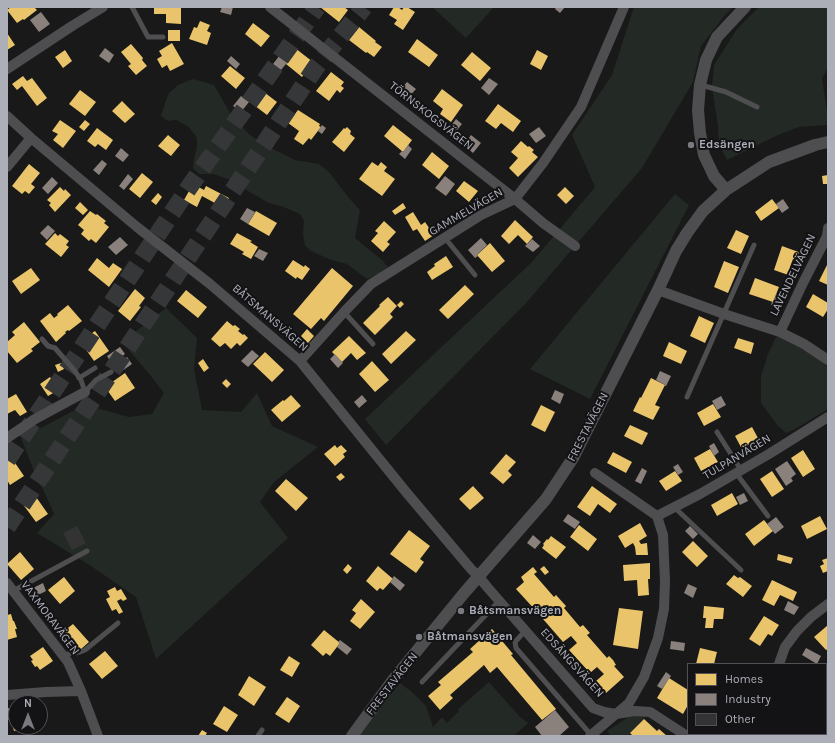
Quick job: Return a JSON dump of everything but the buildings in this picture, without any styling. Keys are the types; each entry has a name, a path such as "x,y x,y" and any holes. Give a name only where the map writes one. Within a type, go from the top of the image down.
{"street":[{"path":"7,70 103,7"},
{"name":"TÖRNSKOGSVÄGEN","path":"270,7 515,199 543,223 575,246"},
{"name":"GAMMELVÄGEN","path":"300,361 344,312 372,284 481,215 515,199 543,164 581,107 624,7"},
{"path":"726,190 714,176 704,155 698,110 700,85 706,60 717,37 745,7"},
{"name":"BÅTSMANSVÄGEN","path":"7,116 137,227 210,284 300,361 406,492 479,577"},
{"path":"7,167 31,138"},
{"name":"FRESTAVÄGEN","path":"352,736 393,680 546,499 573,458 658,290 676,251 687,232 703,211 726,190 769,162 815,145 828,142"},
{"name":"LAVENDELVÄGEN","path":"780,332 826,236 828,228"},
{"name":"LAVENDELVÄGEN","path":"658,290 724,314 780,332 804,344 828,360"},
{"path":"7,438 35,419 85,392"},
{"name":"TULPANVÄGEN","path":"657,516 738,472 828,417"},
{"path":"591,735 629,703 644,677 658,638 664,609 665,581 663,535 657,516 595,473"},
{"name":"EDSÄNGSVÄGEN","path":"479,577 593,708 616,714 635,711 650,712 687,736"},
{"name":"VAXMORAVÄGEN","path":"10,587 68,662 98,736"},
{"path":"778,663 785,647 797,631 811,617 828,604"},
{"path":"7,695 81,691"}],"lane":[{"path":"132,7 148,37 163,37"},
{"path":"700,85 726,92 757,107"},
{"path":"445,238 475,275"},
{"path":"687,397 754,245"},
{"path":"344,312 373,344"},
{"path":"42,339 48,346 55,348 79,378 85,392 96,380 111,372"},
{"path":"79,378 95,368"},
{"path":"717,432 738,472 768,516"},
{"path":"674,507 741,570"},
{"path":"10,587 87,551"},
{"path":"422,682 499,601"},
{"path":"62,655 74,654 85,650 118,624"},
{"path":"526,631 515,642 516,648 591,735"},
{"path":"258,736 262,730"}],"shaded area":[{"path":"432,7 494,7 466,38"},
{"path":"634,7 733,7 701,46 693,82 642,168 526,303 386,445 365,419 532,262 595,187 572,135 612,75"},
{"path":"759,7 828,7 828,68 822,78 828,125 799,127 778,135 727,160 719,145 712,87 714,65 737,29"},
{"path":"193,79 214,85 232,116 249,134 263,144 295,160 319,164 329,172 360,210 355,238 382,260 388,267 367,279 347,264 331,260 311,251 305,245 303,235 304,221 300,214 269,203 234,181 213,174 199,174 193,168 197,138 189,127 176,120 168,121 161,116 169,93 178,85"},
{"path":"675,194 689,205 590,399 530,369"},
{"path":"166,308 197,338 194,369 202,410 241,412 257,393 272,426 318,447 274,482 260,502 288,538 156,659 136,597 91,566 37,533 54,514 43,489 39,484 21,438 85,405 129,417 152,414 164,393 122,342"},
{"path":"777,335 818,357 828,368 828,409 786,433 778,426 761,403 761,376 768,354"},
{"path":"489,682 519,716 528,723 514,736 357,736 368,720 400,683 412,692 426,706 433,727 442,717 447,723 459,711 458,709"},
{"path":"632,716 646,716 628,736 611,736 607,731 627,718"}],"tunnel":[{"path":"7,460 192,183 317,7"},
{"path":"7,527 316,67 364,7"}],"place":[{"name":"Edsängen","path":"691,145"},
{"name":"Båtsmansvägen","path":"461,611"},
{"name":"Båtmansvägen","path":"419,637"}]}
